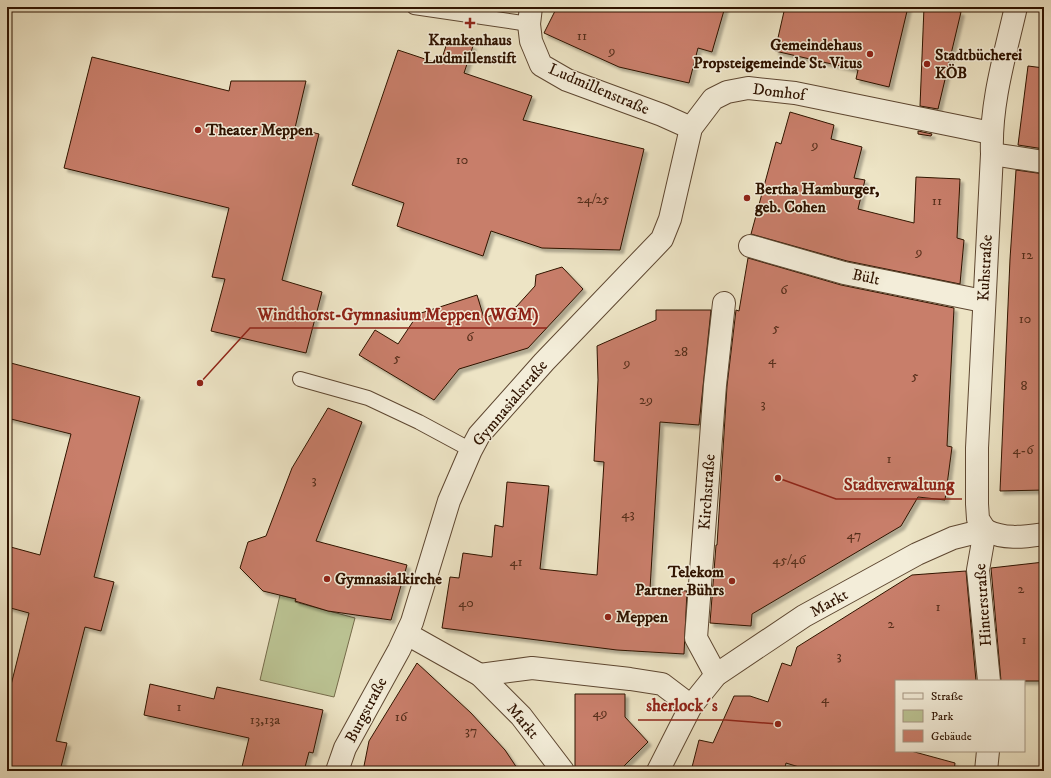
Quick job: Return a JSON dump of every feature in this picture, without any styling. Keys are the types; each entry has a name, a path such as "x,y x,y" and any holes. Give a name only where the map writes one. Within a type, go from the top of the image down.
{"street":[{"name":"Kuhstraße","path":"985,530 978,519 977,504 983,301 991,143 998,90 1016,7"},
{"name":"Ludmillenstraße","path":"530,16 531,41 541,65 573,82 662,115 691,128"},
{"name":"Domhof","path":"631,271 662,239 670,219 691,128 712,99 727,92 748,88 795,93 991,143 1044,162"},
{"name":"Bült","path":"750,246 844,272 983,301"},
{"name":"Gymnasialstraße","path":"403,642 412,622 449,501 479,435 631,271"},
{"name":"Kirchstraße","path":"716,675 696,638 715,385 724,303"},
{"path":"985,530 995,535 1013,538 1044,534"},
{"name":"Markt","path":"658,771 691,706 716,675 804,616 917,554 953,538 985,530"},
{"name":"Hinterstraße","path":"985,530 978,570 989,680"},
{"name":"Markt","path":"403,642 480,675 521,716 563,771"},
{"name":"Burgstraße","path":"337,771 345,748 403,642"},
{"path":"480,675 532,668 630,679 662,684 691,706"},
{"path":"986,771 988,752"}],"lane":[{"path":"414,7 530,16"},
{"path":"300,379 368,398 419,422 471,450"}],"green space":[{"path":"280,595 296,599 295,602 355,618 334,697 260,680"}],"building":[{"path":"557,7 725,7 712,52 698,48 689,83 619,67 544,33"},
{"name":"Gemeindehaus Propsteigemeinde St. Vitus","path":"785,7 908,7 889,87 856,79 858,70 775,51"},
{"path":"924,7 939,7 961,12 938,109 920,106"},
{"path":"449,37 473,46 464,73 532,96 523,120 644,149 620,250 542,248 491,231 483,256 397,226 404,203 352,185 398,50 440,64"},
{"path":"92,57 229,91 231,81 306,81 295,128 319,134 282,280 322,292 306,353 211,331 225,279 212,277 229,208 64,168"},
{"path":"1028,66 1044,68 1044,149 1018,145"},
{"path":"790,112 834,125 831,139 862,147 854,178 865,180 858,209 914,223 916,177 960,179 957,238 964,240 960,284 847,261 751,234 776,142 781,144"},
{"path":"918,131 932,134 931,136 918,134"},
{"path":"1016,170 1044,174 1044,490 1000,491 1010,259"},
{"path":"748,258 841,285 954,308 947,446 952,447 945,500 918,497 901,526 752,614 751,626 710,623 717,545 727,386 736,310 739,311"},
{"path":"562,267 583,289 528,348 459,369 434,400 359,355 375,330 398,344 418,314 477,295 484,318 516,307 535,286 536,275"},
{"path":"656,310 711,310 699,425 660,422 650,589 687,591 684,654 617,650 442,628 450,577 459,578 463,553 492,557 495,525 503,527 507,482 549,486 540,569 597,575 604,462 594,461 598,380 597,346 656,320"},
{"path":"7,362 140,397 94,577 114,582 101,631 85,627 56,741 67,743 60,771 7,771 7,701 29,613 7,607 7,546 40,555 71,434 7,418"},
{"name":"Gymnasialkirche","path":"328,408 362,422 316,541 407,565 391,620 328,611 295,601 296,599 263,591 240,568 248,542 266,536 292,468"},
{"path":"1044,562 1044,681 1001,680 991,568"},
{"path":"966,571 976,680 895,680 895,752 915,752 955,763 954,771 812,771 786,763 784,771 691,771 699,740 713,743 734,696 750,696 768,702 782,663 791,666 797,647 912,575"},
{"path":"417,663 471,713 505,750 519,771 363,771 369,741"},
{"path":"150,684 214,699 217,687 323,710 313,753 309,752 304,771 241,771 249,738 144,715"},
{"path":"575,694 625,694 625,717 648,742 621,769 575,768"}],"place":[{"name":"Krankenhaus Ludmillenstift","path":"470,23"},
{"name":"Gemeindehaus Propsteigemeinde St. Vitus","path":"870,54"},
{"name":"Stadtbücherei KÖB","path":"927,64"},
{"name":"Theater Meppen","path":"198,130"},
{"name":"Bertha Hamburger, geb. Cohen","path":"747,198"},
{"name":"Windthorst-Gymnasium Meppen (WGM)","path":"200,383"},
{"name":"Stadtverwaltung","path":"778,478"},
{"name":"Gymnasialkirche","path":"327,579"},
{"name":"Telekom Partner Bührs","path":"732,581"},
{"name":"Meppen","path":"608,617"},
{"name":"sherlock´s","path":"778,724"}]}
